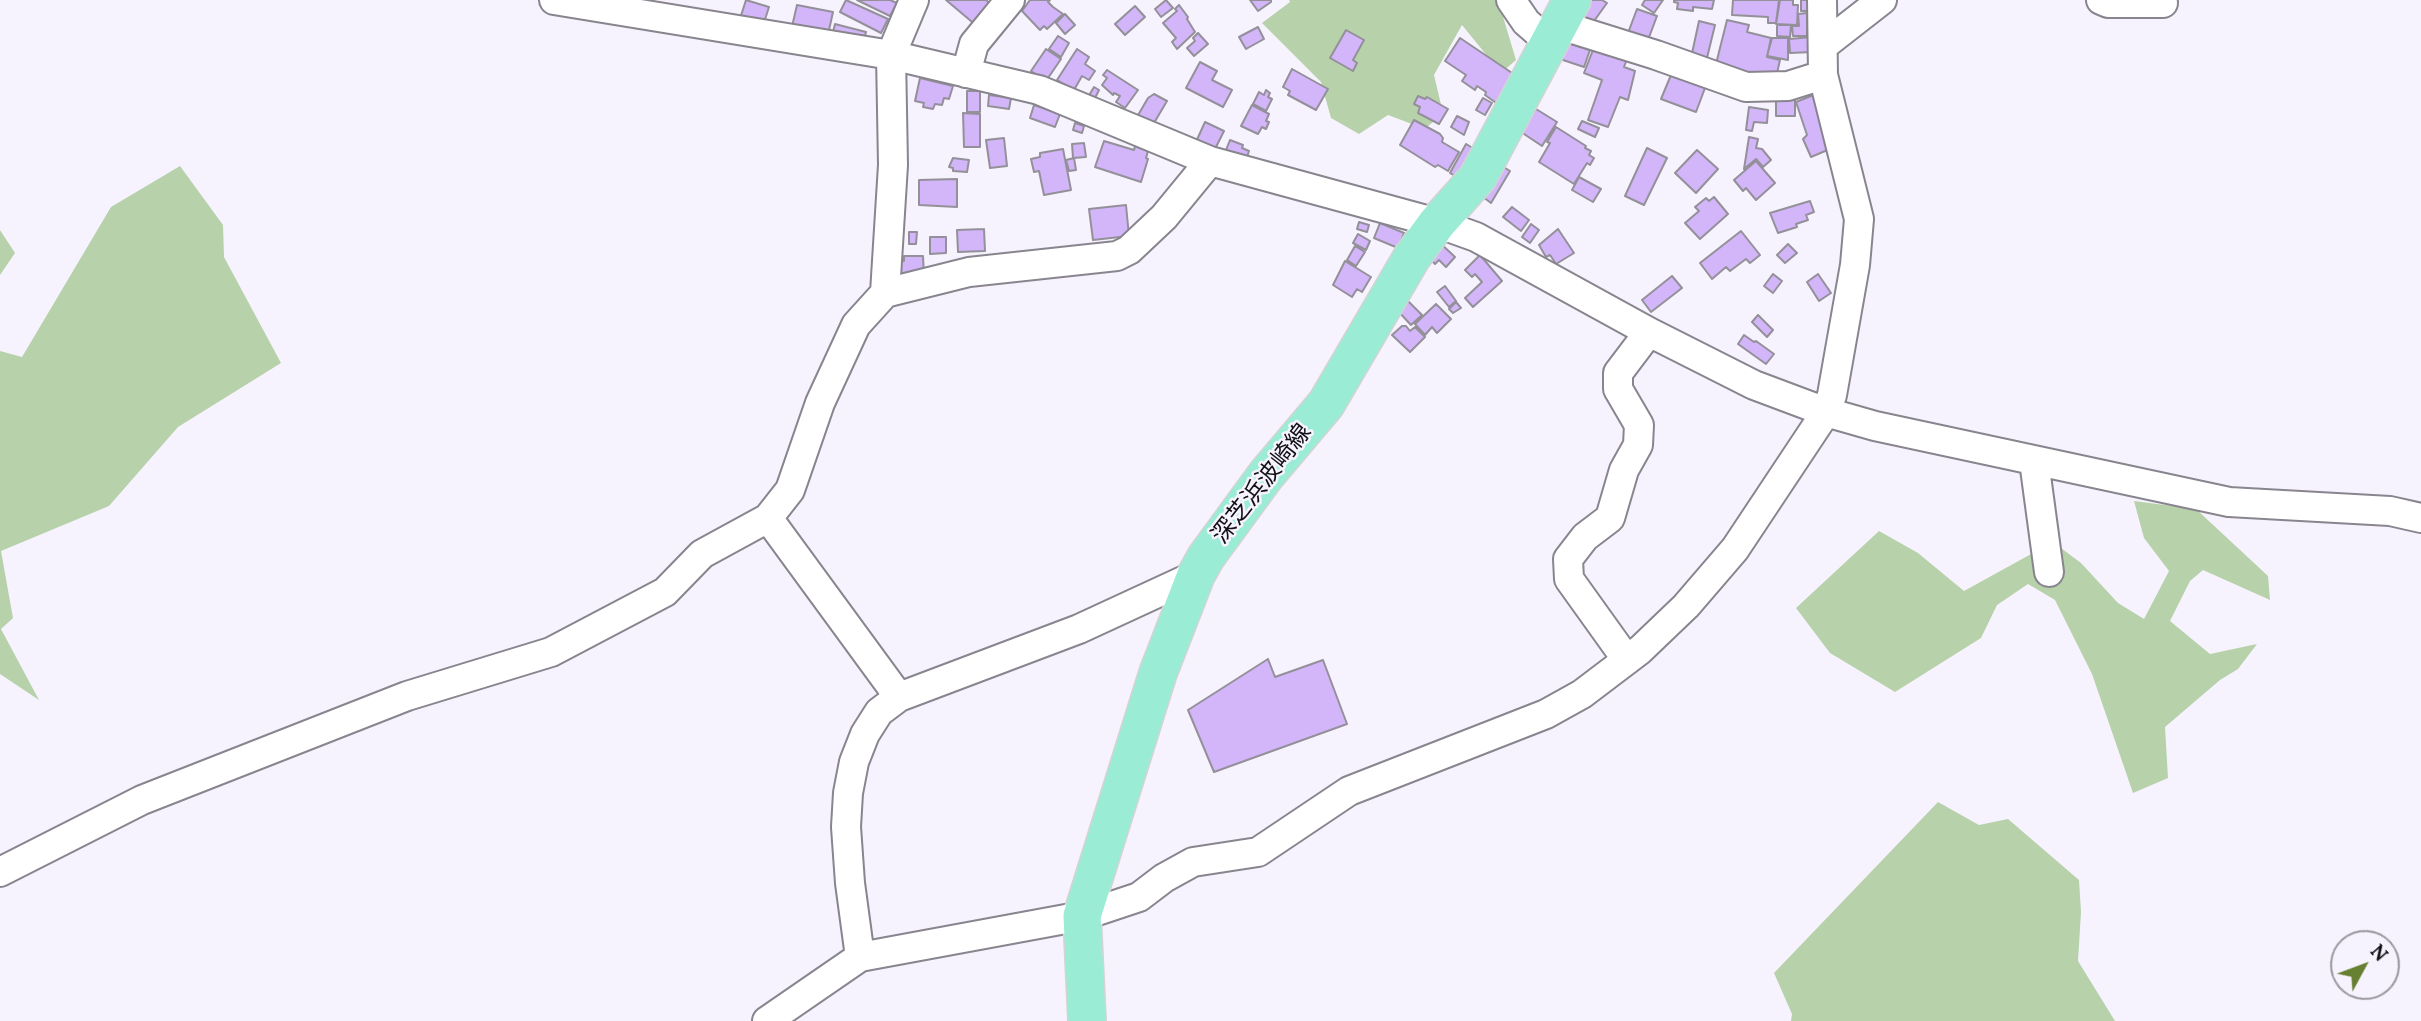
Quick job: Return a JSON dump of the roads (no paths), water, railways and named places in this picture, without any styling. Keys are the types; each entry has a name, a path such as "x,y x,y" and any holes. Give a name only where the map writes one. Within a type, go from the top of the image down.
{"main road":[{"name":"深芝浜波崎線","path":"1087,1021 1082,916 1157,673 1196,575 1206,557 1266,475 1326,404 1412,257 1437,223 1479,177 1561,23"}],"street":[{"path":"554,0 891,55 1039,90 1210,160 1437,223 1476,237 1649,332 1754,385 1826,412 1875,426 2229,502 2390,511 2421,518"},
{"path":"885,293 893,165 891,55 914,0"},
{"path":"966,73 974,44 1010,0"},
{"path":"1511,0 1526,22 1561,23 1746,87 1788,86 1823,75"},
{"path":"773,1019 860,957 1082,916 1139,897 1164,878 1193,862 1258,852 1349,792 1546,714 1582,694 1627,660 1686,606 1735,549 1826,412 1832,394 1847,314 1859,219 1823,75 1822,0"},
{"path":"1822,46 1882,0"},
{"path":"2101,0 2108,3 2162,3"},
{"path":"0,872 142,800 407,696 551,652 665,592 702,554 768,518 790,490 820,403 856,325 885,293 969,272 1117,256 1129,250 1164,217 1210,160"},
{"path":"1627,660 1569,579 1567,559 1585,537 1610,517 1624,470 1638,446 1639,425 1618,389 1618,373 1649,332"},
{"path":"2034,461 2049,572"},
{"path":"768,518 899,697"},
{"path":"860,957 846,827 848,793 854,762 865,734 879,712 899,697 1079,629 1196,575"}]}
